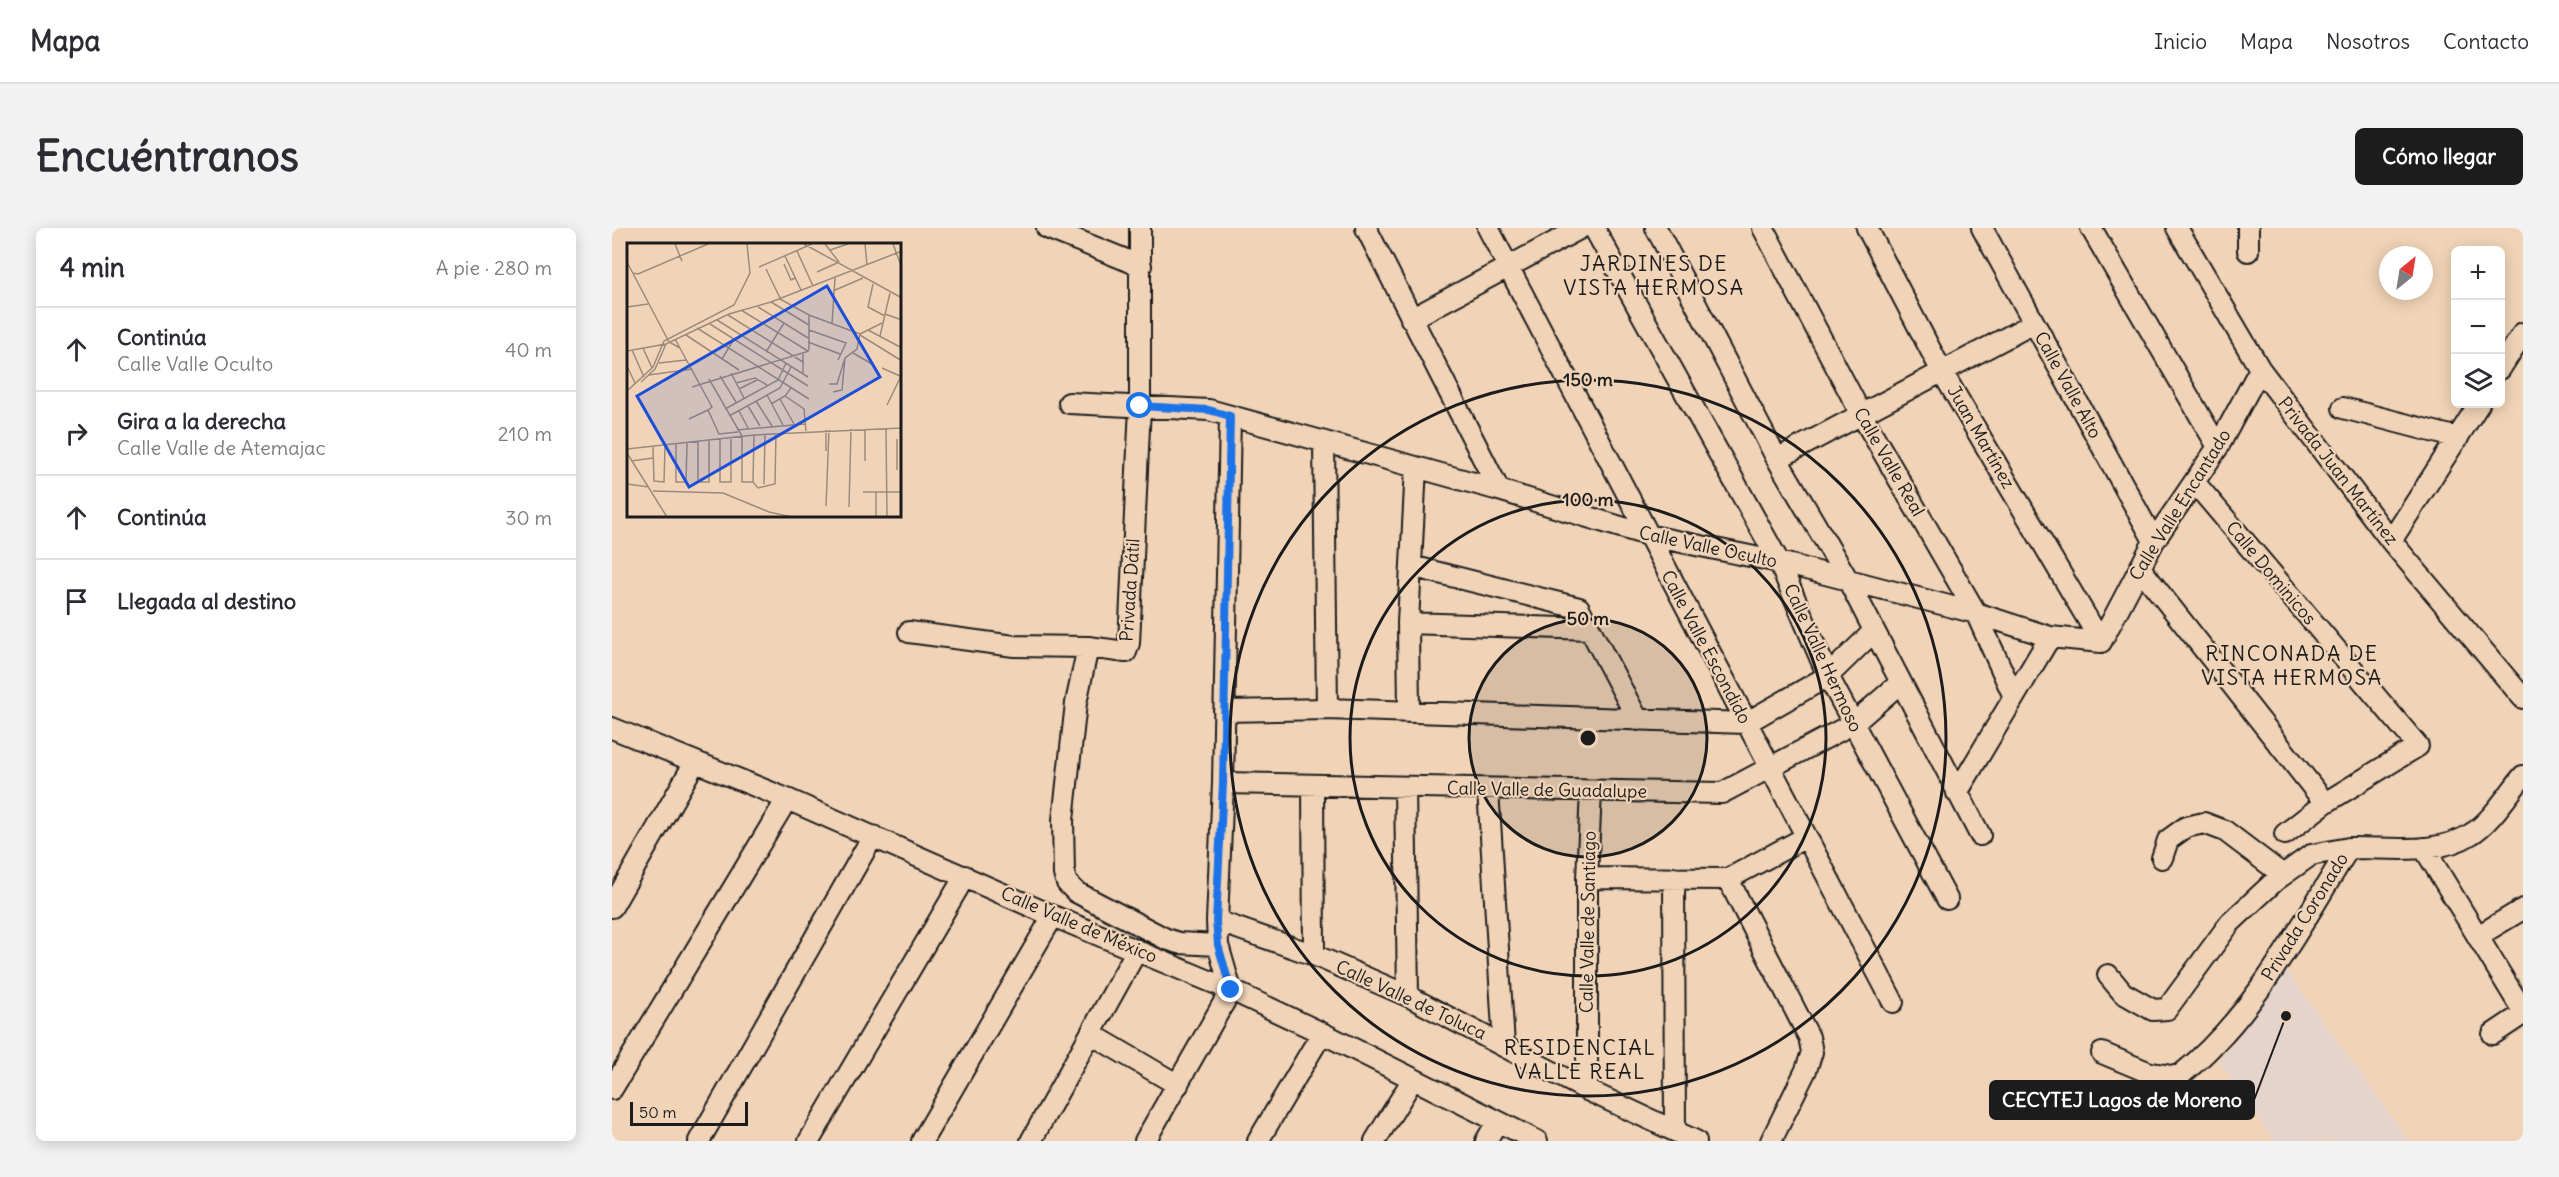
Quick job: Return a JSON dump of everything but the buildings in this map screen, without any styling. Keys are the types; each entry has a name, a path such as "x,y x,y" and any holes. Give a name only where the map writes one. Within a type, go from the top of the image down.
{"street":[{"path":"1047,228 1141,266"},
{"name":"Privada Dátil","path":"1088,647 1126,652 1128,643 1140,406 1140,228"},
{"path":"1366,228 1499,490"},
{"name":"Calle Valle Escondido","path":"1488,228 1893,1002"},
{"path":"1411,320 1581,228"},
{"name":"Calle Valle Hermoso","path":"1594,228 1779,562 1828,676 1947,899"},
{"path":"1656,228 1777,459 1848,580 1980,835"},
{"name":"Calle Valle Real","path":"1763,228 1861,414 1976,613 2014,697"},
{"name":"Juan Martínez","path":"1867,228 1941,370 2101,642"},
{"name":"Calle Valle Alto","path":"1982,228 2154,541"},
{"path":"2091,228 2218,447"},
{"name":"Privada Juan Martínez","path":"2177,228 2260,369 2391,541 2523,698"},
{"path":"2248,228 2248,251"},
{"path":"1777,459 1941,370 2034,323"},
{"path":"2505,361 2523,333"},
{"name":"Calle Valle Encantado","path":"2101,642 2154,541 2218,447 2260,369"},
{"name":"Calle Valle Oculto","path":"1070,403 1209,410 1499,490 1647,535 1779,562 1976,613 2049,638 2101,642"},
{"path":"2343,408 2458,438"},
{"path":"2391,541 2477,408"},
{"path":"1145,1141 1231,990 1218,945 1216,921 1223,783 1230,416"},
{"path":"1324,442 1328,709"},
{"path":"1409,712 1408,623 1416,467"},
{"name":"Calle Dominicos","path":"2195,483 2418,746 2325,803"},
{"path":"1411,566 1579,609 1638,720"},
{"path":"2140,568 2325,803 2285,834"},
{"path":"1408,623 1590,630"},
{"path":"909,632 1014,646 1088,647 1076,704 1063,820 1064,874 1067,883 1077,892 1166,939 1179,943 1218,945"},
{"path":"1224,711 1328,709 1746,723 1828,676 1873,632"},
{"path":"1957,793 2049,638"},
{"name":"Calle Valle de Guadalupe","path":"1223,783 1722,793 1854,723 1900,683"},
{"name":"Calle Valle de México","path":"612,728 787,799 1053,916 1231,990 1323,1033 1537,1141"},
{"path":"612,908 695,762"},
{"name":"Privada Coronado","path":"2102,1053 2150,1073 2178,1077 2205,1056 2268,979 2349,848 2424,848 2455,842 2472,834 2523,776"},
{"path":"1313,785 1314,955"},
{"path":"1405,787 1408,996"},
{"path":"1488,789 1504,1045"},
{"name":"Calle Valle de Santiago","path":"1587,1090 1587,878 1591,791"},
{"path":"612,1089 787,799"},
{"path":"2162,858 2168,840 2186,827 2204,823 2225,831 2283,875"},
{"path":"699,1141 873,836"},
{"path":"1587,878 1728,879 1806,837"},
{"path":"2108,975 2122,993 2153,1010 2167,1009 2230,923 2283,875 2311,855 2349,848"},
{"path":"2424,848 2523,1012 2493,1034"},
{"path":"809,1141 965,876"},
{"path":"1674,878 1675,1130"},
{"path":"1728,879 1809,1037 1812,1052 1806,1070 1771,1141"},
{"path":"2478,936 2523,909"},
{"path":"922,1141 1053,916"},
{"name":"Calle Valle de Toluca","path":"1216,921 1314,955 1408,996 1587,1090 1696,1141"},
{"path":"1031,1141 1137,950"},
{"path":"1258,1141 1323,1033"},
{"path":"1091,1034 1178,1085"},
{"path":"1376,1141 1413,1079"},
{"path":"1486,1141 1497,1122"}],"shaded area":[{"path":"2287,971 2409,1141 2274,1141 2218,1061"}],"place":[{"name":"CECYTEJ Lagos de Moreno","path":"2286,1016"}],"district":[{"name":"JARDINES DE VISTA HERMOSA","path":"1654,276"},
{"name":"RINCONADA DE VISTA HERMOSA","path":"2292,666"},
{"name":"RESIDENCIAL VALLE REAL","path":"1580,1060"}],"route":[{"path":"1140,406 1209,410 1230,416 1223,783 1216,921 1218,945 1231,990"}]}
